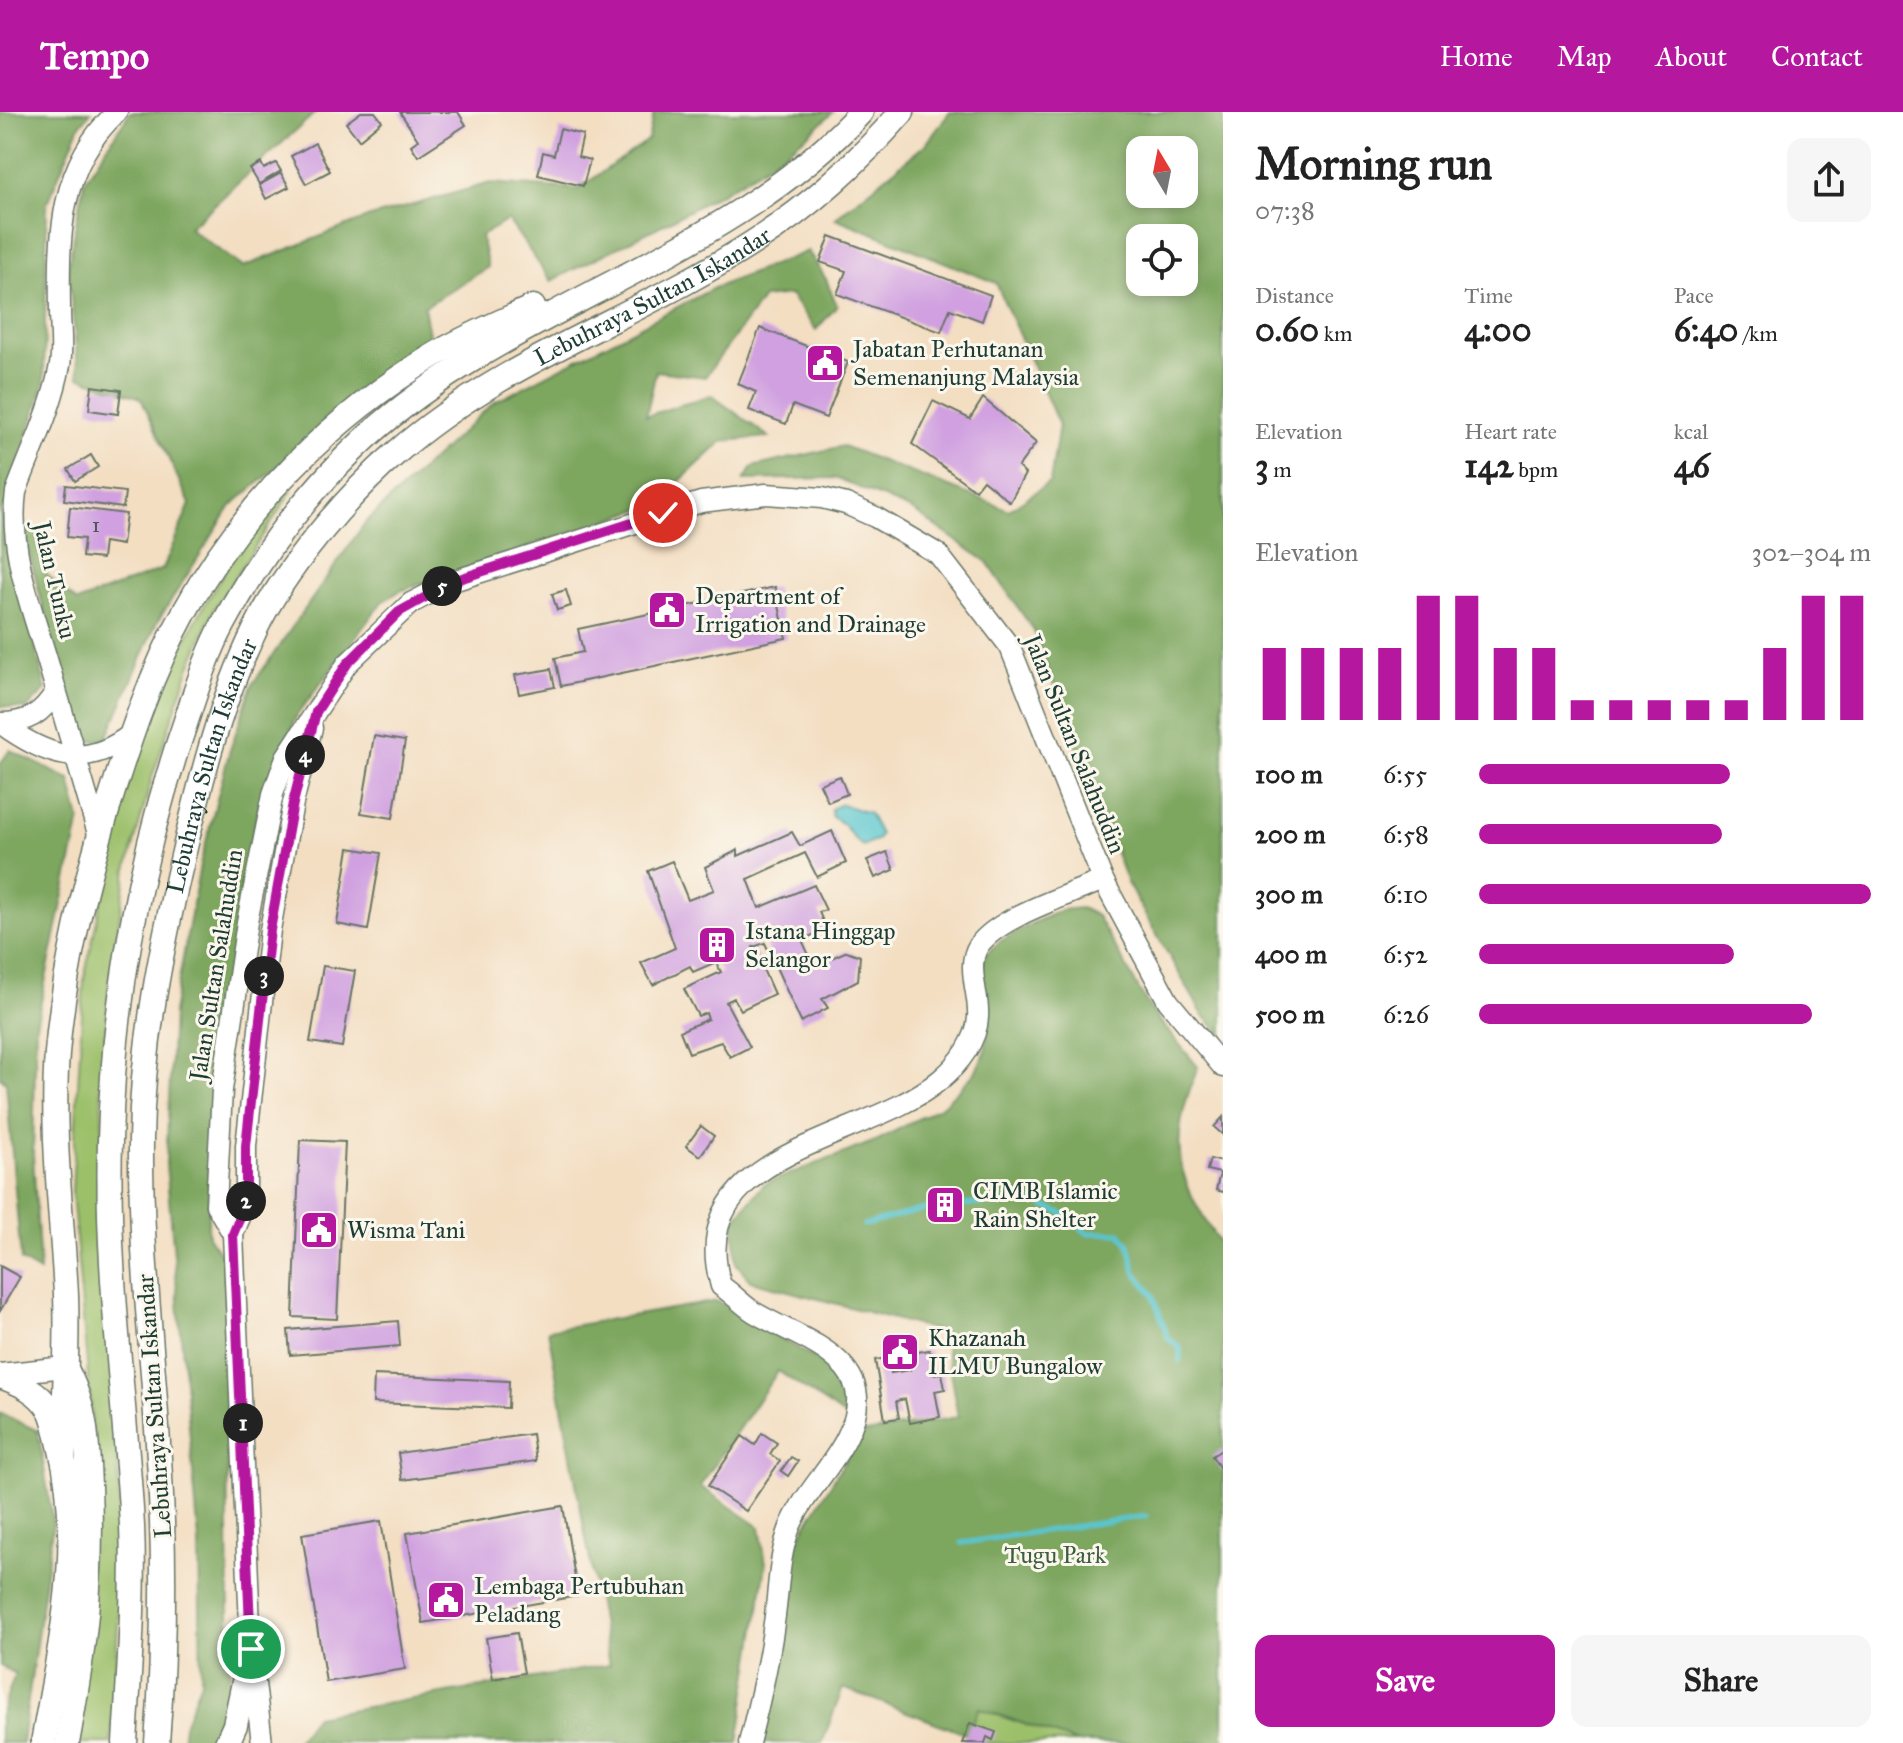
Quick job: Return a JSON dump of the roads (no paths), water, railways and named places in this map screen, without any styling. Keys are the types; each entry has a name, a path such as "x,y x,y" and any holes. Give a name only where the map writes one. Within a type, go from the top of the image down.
{"main road":[{"name":"Lebuhraya Sultan Iskandar","path":"125,1743 133,1568 113,1293 111,1126 119,1022 132,921 171,763 223,625 291,518 366,438 476,355 739,214 814,159 861,112"},
{"name":"Lebuhraya Sultan Iskandar","path":"157,1743 165,1602 160,1475 143,1241 141,1135 148,1036 170,910 202,775 226,697 257,625 316,538 395,454 484,386 695,277 754,243 847,173 902,112"},
{"path":"43,1743 61,1649 68,1585 70,1517 63,1456 65,1367 57,1056 66,974 84,887 131,734 185,611 242,524 295,465 346,418 438,353 567,290 739,214"},
{"path":"65,1367 83,1403 91,1532 86,1642 67,1743"},
{"path":"0,1375 36,1393 51,1411 63,1456"},
{"path":"227,1743 235,1725 251,1649"}],"street":[{"name":"Jalan Tunku","path":"99,837 19,558 13,509 16,492 53,394 60,363 59,253 64,200 76,164 117,112"},
{"name":"Jalan Sultan Salahuddin","path":"233,1234 216,1205 217,1146 247,922 273,794 286,757 347,664 399,612 456,580 701,502 766,494 822,498 846,504 875,517 938,554 986,612 1010,647 1036,704 1103,880 1168,1001 1223,1067"},
{"path":"3,731 34,717 48,706 56,691"},
{"name":"Jalan Sultan Salahuddin","path":"262,1743 251,1649 233,1234 246,1203 246,1146 270,930 293,803 316,712"},
{"path":"3,731 75,758 103,752 131,734"},
{"path":"749,1743 774,1625 780,1564 791,1526 845,1442 856,1414 850,1377 831,1352 758,1315 721,1286 714,1241 722,1213 742,1184 768,1165 908,1100 940,1080 962,1058 974,1035 978,1017 973,960 979,945 999,928 1103,880"},
{"path":"0,1375 65,1367"}],"water":[{"path":"841,804 869,813 880,834 878,839 863,846 858,842 842,823 832,817 831,809"}],"waterway":[{"path":"864,1225 937,1206 945,1200 953,1205 1035,1202 1066,1215 1087,1233 1120,1233 1129,1245 1135,1271 1153,1295 1166,1332"},
{"path":"1167,1337 1180,1348 1180,1361"},
{"path":"962,1543 1146,1516"}],"place":[{"name":"Jabatan Perhutanan Semenanjung Malaysia","path":"825,363"},
{"name":"Department of Irrigation and Drainage","path":"667,610"},
{"name":"Istana Hinggap Selangor","path":"717,945"},
{"name":"CIMB Islamic Rain Shelter","path":"945,1205"},
{"name":"Wisma Tani","path":"319,1230"},
{"name":"Khazanah ILMU Bungalow","path":"900,1352"},
{"name":"Lembaga Pertubuhan Peladang","path":"446,1600"}],"park label":[{"name":"Tugu Park","path":"1055,1555"}]}
